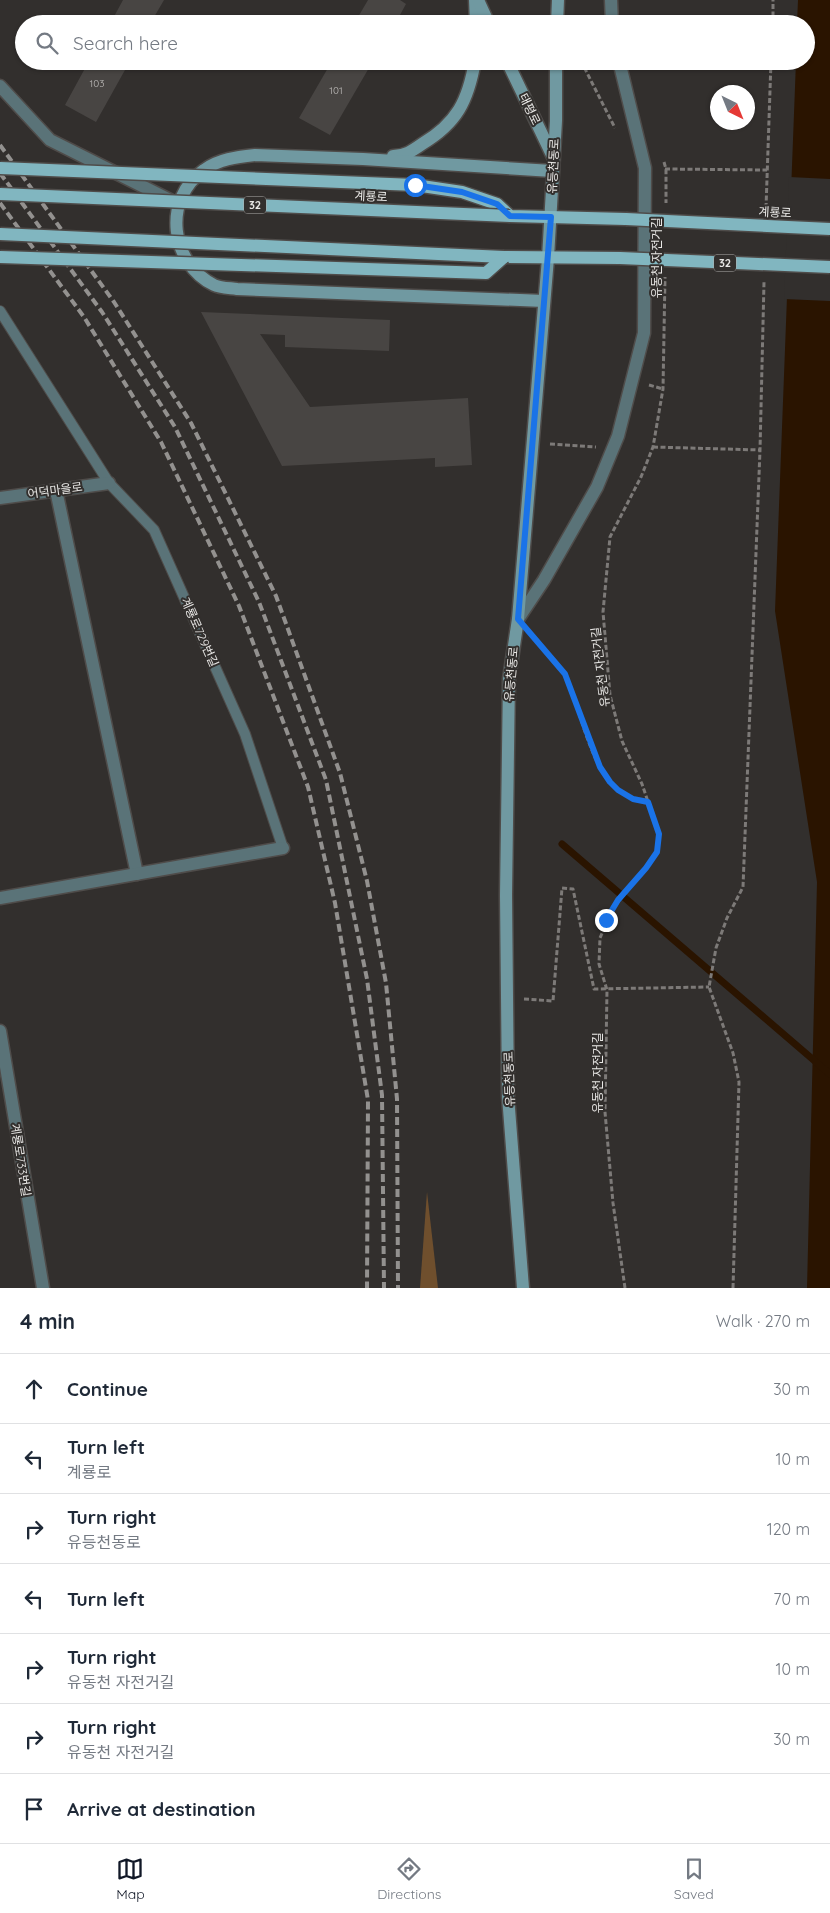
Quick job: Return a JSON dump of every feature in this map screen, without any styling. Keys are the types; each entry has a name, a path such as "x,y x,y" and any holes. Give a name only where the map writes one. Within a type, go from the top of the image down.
{"main road":[{"path":"476,15 477,0"},
{"path":"477,0 484,15"},
{"path":"557,15 558,0"},
{"path":"363,158 404,156 440,133 459,111 472,79 474,70"},
{"name":"태평로","path":"511,70 553,157"},
{"name":"유등천동로","path":"523,1288 508,1096 506,895 509,679 518,619 548,258 556,121 556,70"},
{"path":"544,301 237,289 216,286 197,273 180,248 176,226 179,204 189,185 203,170 220,161 255,155 363,158 552,171"},
{"path":"0,168 415,185 462,192 497,204 510,216"},
{"name":"계룡로","path":"0,194 830,229"},
{"name":"32","path":"0,234 504,257 620,258 830,268"},
{"path":"0,257 486,273 504,257"}],"street":[{"path":"611,0 612,15"},
{"path":"518,619 544,580 597,487 618,436 644,333 645,168 621,70"},
{"path":"0,86 50,140 179,204"},
{"name":"어덕마을로","path":"0,498 109,483"},
{"path":"56,490 137,874"},
{"name":"계룡로729번길","path":"0,898 283,848"},
{"name":"계룡로733번길","path":"0,1031 43,1288"}],"lane":[{"name":"계룡로729번길","path":"0,311 109,483 154,530 245,734 283,848"}],"path":[{"path":"773,15 774,0"},
{"path":"766,210 771,70"},
{"name":"유동천 자전거길","path":"663,160 666,169 666,208"},
{"path":"666,169 767,170"},
{"name":"유동천 자전거길","path":"625,1288 613,1203 605,1112 606,990 599,964 600,938 606,920 618,900 646,868 657,852 659,834 648,802 622,741 610,695 603,612 610,537 641,477 653,447 664,389 665,274"},
{"path":"733,1288 739,1082 733,1053 709,987 716,948 727,918 743,887 760,450 764,280"},
{"path":"567,446 596,447"},
{"path":"653,447 760,450"},
{"path":"518,619 565,674 600,767 610,782 618,790 633,799 648,802"},
{"path":"507,998 553,1001 562,888 573,889 594,989 709,987"}],"shaded area":[{"path":"798,0 830,0 830,1288 807,1288 817,882 775,611 796,70 815,70 815,15 797,15"},
{"path":"427,1192 438,1288 420,1288"}],"pier":[{"path":"789,177 830,179 830,301 784,299"}],"building":[{"path":"123,0 164,0 155,15 115,15"},
{"path":"368,0 400,0 406,4 400,15 359,15"},
{"path":"84,70 125,70 96,122 65,105"},
{"path":"327,70 368,70 330,135 299,118"},
{"path":"201,312 390,320 389,351 285,347 285,335 260,334 310,407 468,398 472,465 435,467 435,458 282,466"}],"waterway":[{"path":"562,844 830,1074"}],"railway":[{"path":"0,145 114,302 191,423 276,596 340,773 367,881 386,983 397,1099 398,1288"},
{"path":"0,173 102,312 175,427 259,602 326,780 367,979 382,1095 384,1288"},
{"path":"0,203 84,317 161,442 239,606 308,787 335,903 368,1100 367,1288"}],"route":[{"path":"415,185 462,192 497,204 510,216 551,217 518,619 565,674 600,767 618,790 633,799 648,802 659,834 657,852 646,868 618,900 606,920"}]}
